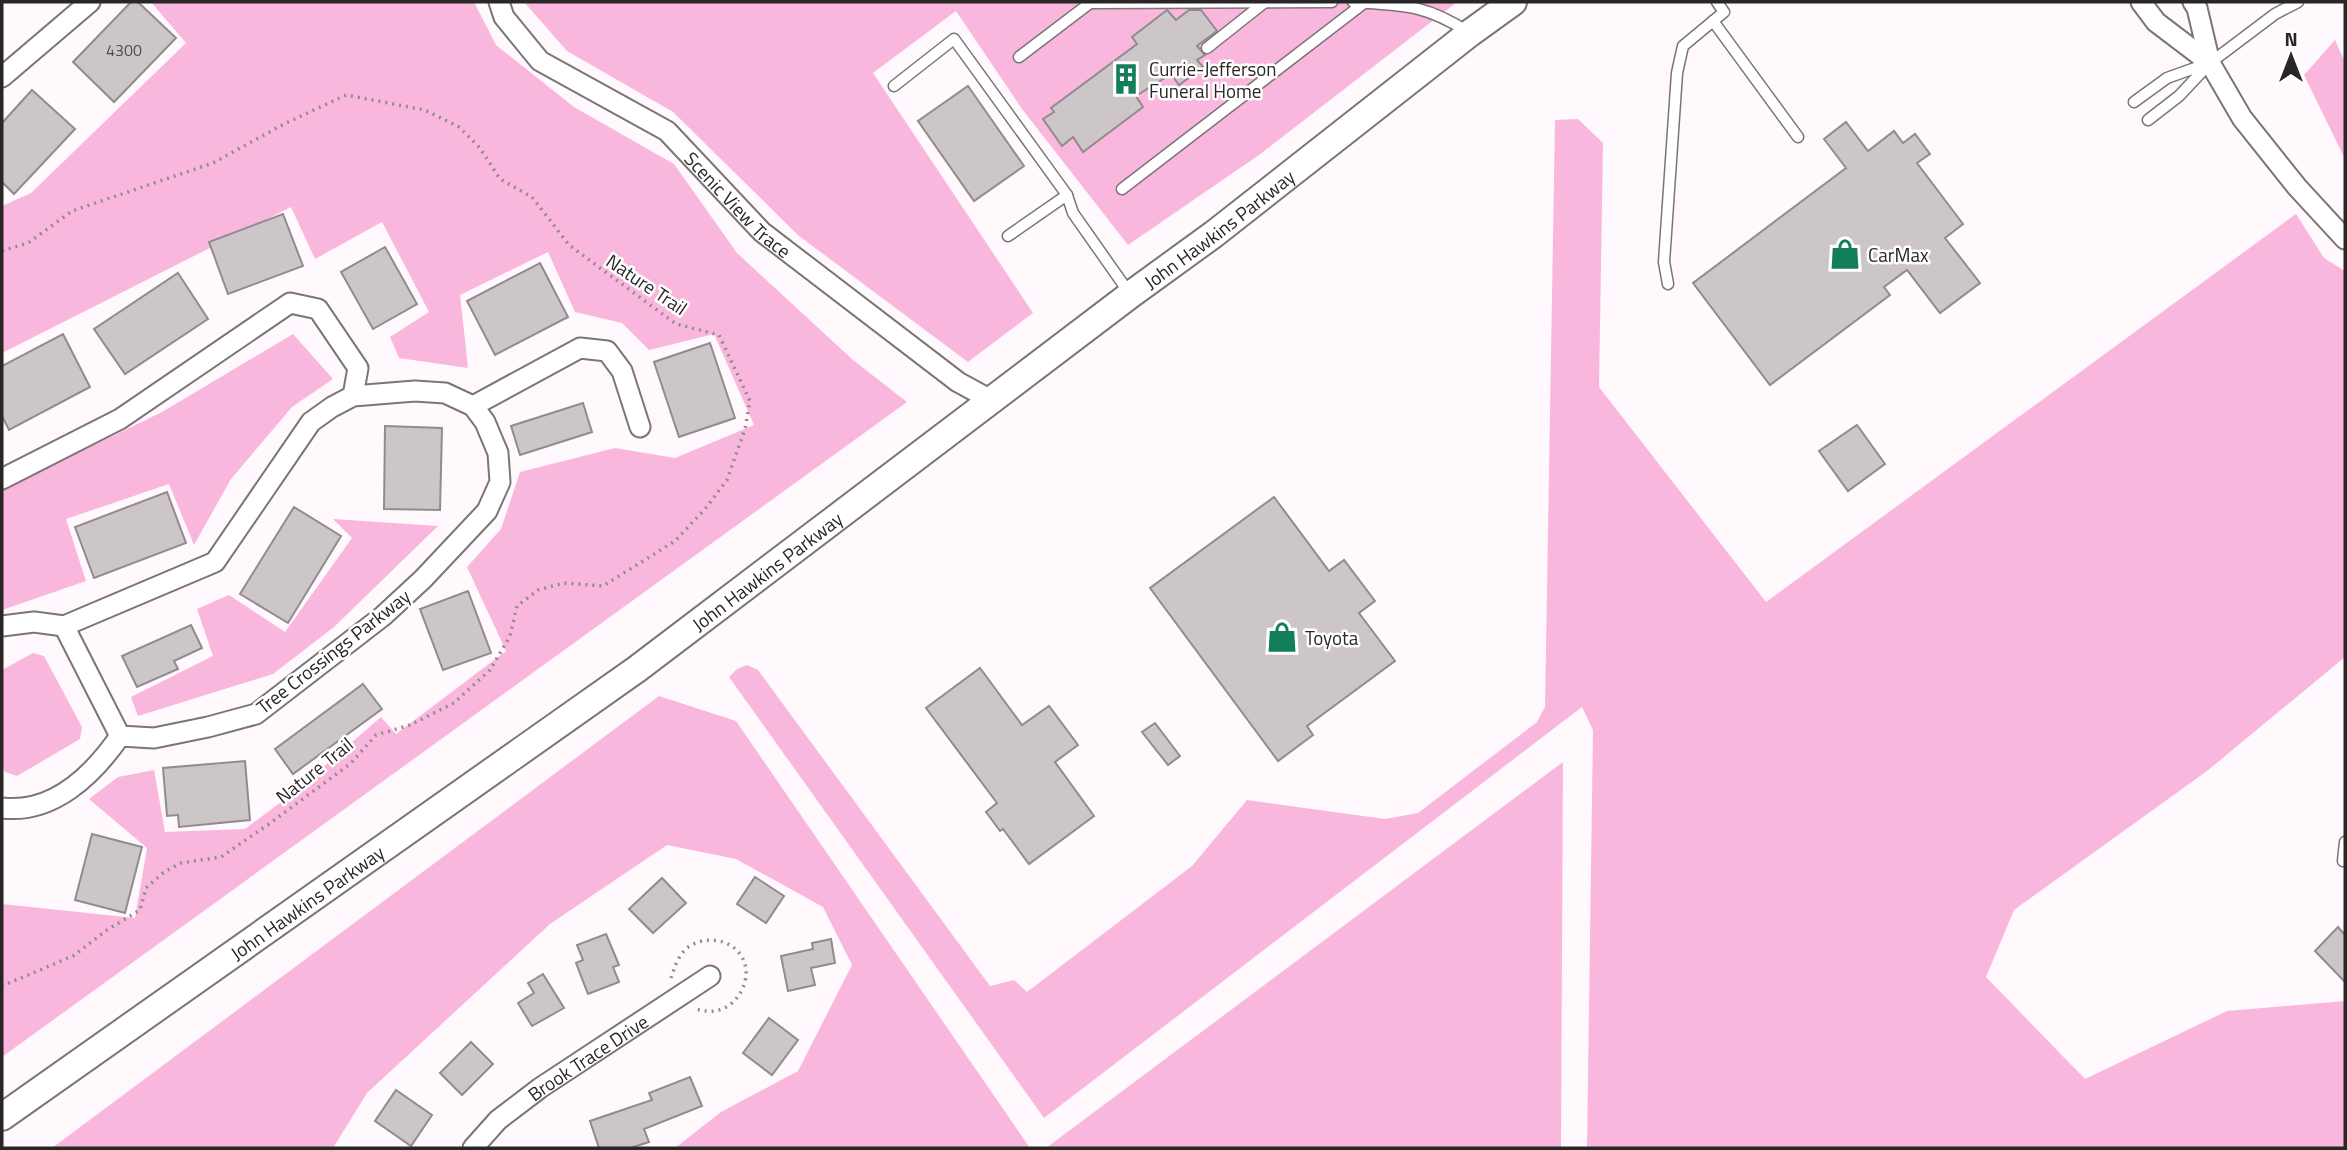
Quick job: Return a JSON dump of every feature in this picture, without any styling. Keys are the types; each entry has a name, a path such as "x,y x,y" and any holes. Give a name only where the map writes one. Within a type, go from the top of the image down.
{"main road":[{"name":"John Hawkins Parkway","path":"2,1116 637,668 1214,234 1513,2"}],"street":[{"path":"2,77 90,2"},
{"name":"Scenic View Trace","path":"499,2 504,17 540,61 667,131 762,232 958,382 991,400"},
{"path":"2141,2 2156,22 2210,63"},
{"path":"2193,2 2197,8 2210,63 2242,118 2297,187 2345,239"},
{"path":"2,480 120,419 290,303 317,309 358,368 353,396"},
{"path":"2,626 34,622 64,626 215,562 311,422 353,396 415,391 445,393 473,406 580,348 607,351 622,372 640,427"},
{"name":"Tree Crossings Parkway","path":"120,736 154,738 256,714 383,616 466,535 486,511 500,482 498,453 485,422 473,406"},
{"path":"2,808 20,809 58,798 101,763 120,736 64,626"},
{"name":"Brook Trace Drive","path":"473,1148 498,1120 540,1088 710,976"}],"lane":[{"path":"1207,48 1265,2"},
{"path":"1019,57 1080,5 1090,3 1332,2"},
{"path":"1353,2 1403,5 1430,10 1470,33"},
{"path":"1668,284 1664,262 1677,73 1683,46 1724,12 1717,2"},
{"path":"2148,120 2179,96 2210,63 2275,14 2298,2"},
{"path":"1122,189 1364,3"},
{"path":"1713,21 1798,137"},
{"path":"894,86 954,39 1067,195 1073,213 1130,295"},
{"path":"2134,102 2167,78 2210,63"},
{"path":"1008,236 1067,195"},
{"path":"2343,861 2345,842"}],"path":[{"name":"Nature Trail","path":"2,251 28,243 72,211 213,163 284,124 346,95 425,110 459,127 480,148 500,179 532,197 569,245 619,284 676,324 719,335 750,401 745,429 727,480 675,541 603,586 564,583 538,590 517,606 510,636 490,670 454,703 410,725 376,735 350,764 260,831 221,857 181,863 164,872 146,888 140,910 107,930 73,956 2,986"}],"shaded area":[{"path":"151,2 474,2 496,45 574,107 674,164 737,253 853,360 907,402 2,1057 2,904 135,918 147,848 89,799 118,777 154,770 165,832 245,829 293,793 381,717 396,734 506,651 467,567 501,529 520,472 615,448 675,458 754,425 714,334 649,350 622,323 575,312 548,252 460,295 468,368 399,358 390,337 429,312 382,222 315,259 291,207 2,353 2,206 31,193 186,43"},
{"path":"524,2 1457,2 1259,155 1128,245 1022,109 956,11 873,73 1033,313 968,362 799,236 673,112 567,51"},
{"path":"2335,40 2345,62 2345,159 2304,75"},
{"path":"1578,119 1603,143 1599,387 1766,602 2296,214 2324,258 2345,271 2345,657 2207,771 2014,910 1986,977 2085,1079 2227,1011 2345,1001 2345,1148 1587,1148 1593,730 1582,707 1044,1118 729,677 737,669 747,665 758,670 990,986 1014,980 1027,992 1192,866 1247,800 1385,819 1418,813 1537,722 1545,707 1555,120"},
{"path":"293,334 333,379 292,407 231,479 194,545 169,484 66,519 86,581 2,610 2,490 162,412"},
{"path":"333,519 438,526 334,627 273,674 138,716 131,697 213,656 197,609 229,595 285,632 352,538"},
{"path":"33,653 44,656 82,727 80,739 17,776 5,772 2,767 2,670"},
{"path":"659,696 736,721 1030,1148 675,1148 721,1112 798,1071 852,965 823,907 736,859 667,845 550,924 367,1093 333,1148 52,1148"},
{"path":"1563,762 1561,1148 1046,1148"}],"building":[{"path":"131,2 138,2 176,38 114,102 73,62"},
{"name":"Currie-Jefferson Funeral Home","path":"1167,10 1176,20 1189,10 1201,10 1217,31 1197,46 1205,55 1197,60 1203,67 1179,85 1171,74 1136,96 1143,107 1083,152 1073,137 1062,146 1043,119 1054,112 1051,108 1137,44 1132,37"},
{"path":"968,86 1024,166 974,201 918,121"},
{"path":"32,90 75,129 14,194 2,182 2,123"},
{"name":"CarMax","path":"1846,122 1868,151 1894,131 1903,143 1915,134 1930,154 1917,163 1963,224 1945,238 1980,283 1940,313 1907,270 1884,287 1890,295 1770,385 1693,283 1846,168 1824,139"},
{"path":"283,214 303,266 228,294 209,242"},
{"path":"385,247 417,304 373,329 341,272"},
{"path":"540,263 568,317 495,355 467,301"},
{"path":"178,273 208,319 125,374 94,329"},
{"path":"63,334 90,387 9,430 2,416 2,366"},
{"path":"710,343 735,418 679,437 654,362"},
{"path":"583,403 592,432 520,455 511,426"},
{"path":"1857,425 1885,464 1848,491 1819,451"},
{"path":"385,426 442,428 440,510 384,509"},
{"path":"167,492 186,543 94,578 75,527"},
{"name":"Toyota","path":"1274,497 1329,571 1344,560 1375,601 1359,613 1395,661 1307,726 1313,735 1278,761 1150,588"},
{"path":"294,507 341,536 288,623 240,594"},
{"path":"468,591 491,653 443,670 420,609"},
{"path":"191,625 202,648 174,661 178,669 137,687 122,656"},
{"path":"980,668 1022,725 1049,706 1078,745 1055,762 1094,816 1029,864 1003,829 1000,831 986,812 997,803 926,708"},
{"path":"363,684 382,709 293,774 275,749"},
{"path":"1155,723 1180,756 1168,765 1142,732"},
{"path":"245,761 250,820 179,827 178,815 167,816 163,768"},
{"path":"92,834 142,847 125,913 75,900"},
{"path":"755,877 784,896 766,923 737,904"},
{"path":"662,878 686,903 653,933 629,909"},
{"path":"2338,927 2345,935 2345,982 2315,951"},
{"path":"606,934 619,965 613,967 619,982 588,994 576,963 583,960 577,945"},
{"path":"831,939 835,963 811,968 815,985 788,991 781,956 813,949 812,943"},
{"path":"543,974 564,1008 532,1026 518,1003 534,993 528,983"},
{"path":"769,1018 798,1040 772,1075 743,1053"},
{"path":"471,1042 493,1064 462,1095 440,1073"},
{"path":"690,1077 702,1106 644,1129 649,1142 630,1148 599,1148 590,1121 652,1100 649,1093"},
{"path":"396,1090 432,1115 411,1146 375,1121"}],"place":[{"name":"Currie-Jefferson Funeral Home","path":"1126,79"},
{"name":"CarMax","path":"1845,254"},
{"name":"Toyota","path":"1282,637"}]}
